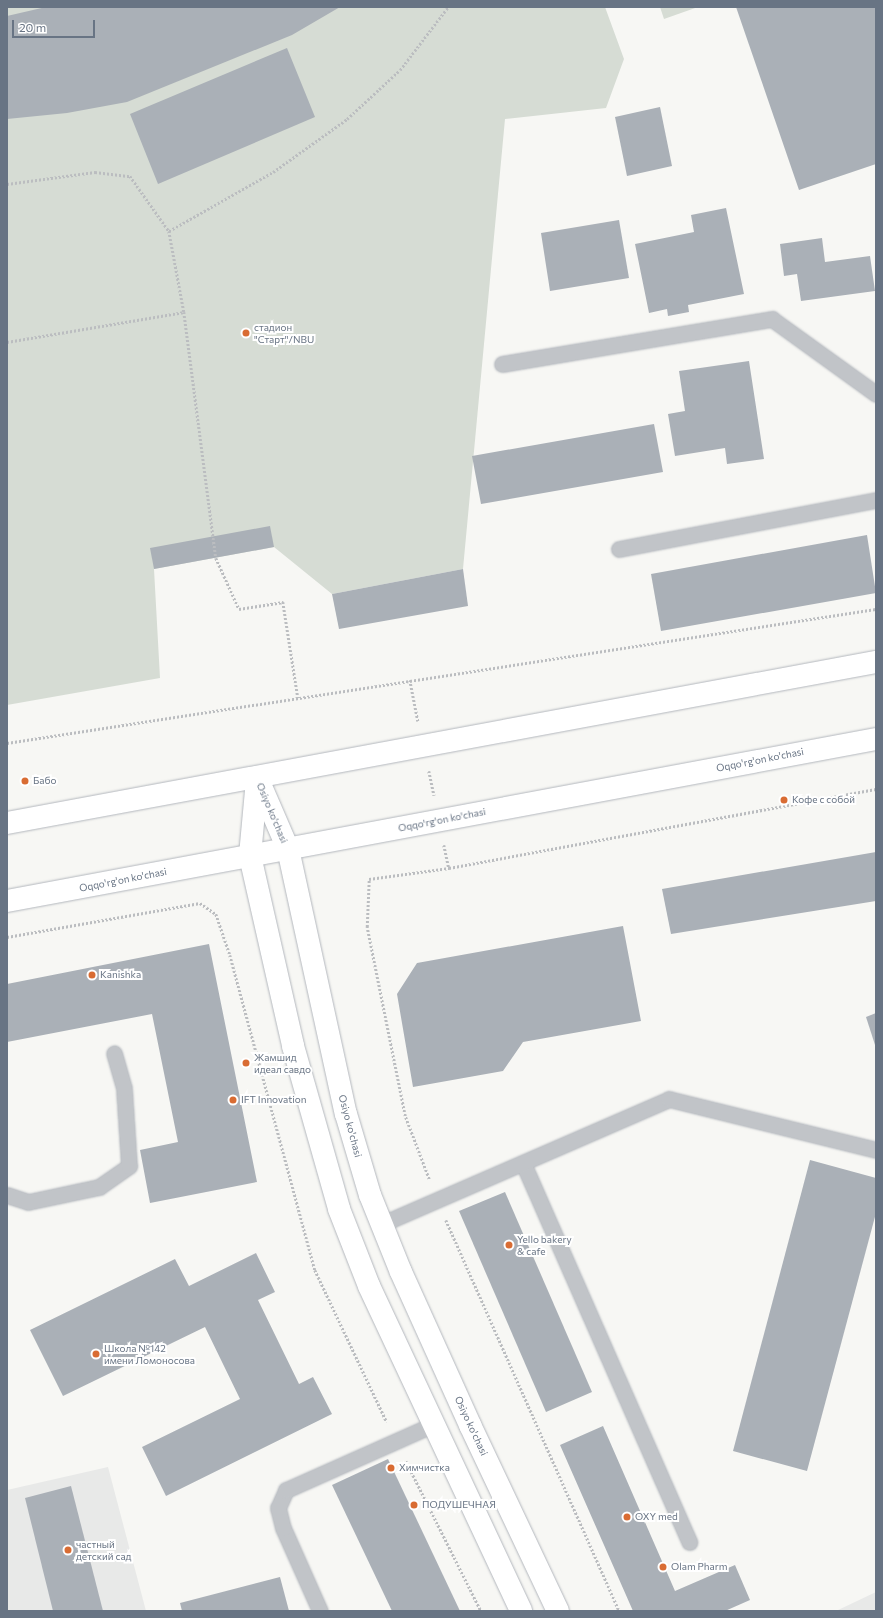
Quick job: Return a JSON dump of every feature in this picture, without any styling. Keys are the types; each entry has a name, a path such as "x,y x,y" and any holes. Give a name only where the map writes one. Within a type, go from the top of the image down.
{"main road":[{"path":"7,823 876,662"},
{"name":"Oqqo'rg'on ko'chasi","path":"7,901 876,739"},
{"name":"Osiyo ko'chasi","path":"257,777 288,849 346,1114 370,1195 467,1418 558,1611"},
{"name":"Osiyo ko'chasi","path":"257,777 250,856 293,1046 339,1209 369,1286 521,1611"}],"lane":[{"path":"502,364 772,319 876,394"},
{"path":"619,549 876,500"},
{"path":"7,1195 28,1202 99,1187 129,1166 124,1088 114,1053"},
{"path":"382,1224 669,1099 876,1150"},
{"path":"523,1163 689,1542"},
{"path":"320,1611 283,1528 278,1508 286,1490 434,1424"}],"path":[{"path":"169,231 273,172 347,119 400,70 448,7"},
{"path":"7,184 95,172 130,176 169,231 184,312 216,558 240,609 283,602 298,698"},
{"path":"7,342 184,312"},
{"path":"7,743 410,680 876,610"},
{"path":"410,680 449,868"},
{"path":"619,1611 437,1200 405,1116 367,920 369,879 449,868 876,789"},
{"path":"7,937 200,903 216,914 230,955 315,1270 396,1442 481,1611"}],"shaded area":[{"name":"стадион \"Старт\"/NBU","path":"7,7 605,7 624,59 606,108 505,119 463,569 332,594 274,547 154,569 160,678 7,705"},
{"path":"660,7 698,7 664,19"},
{"name":"частный детский сад","path":"108,1467 146,1611 7,1611 7,1490"},
{"path":"876,1592 876,1611 836,1611"}],"building":[{"path":"46,7 340,7 292,35 127,102 67,113 7,119 7,16"},
{"path":"736,7 876,7 876,164 799,190"},
{"path":"287,48 315,117 158,184 130,114"},
{"path":"660,107 672,166 627,176 615,117"},
{"path":"726,208 744,294 688,305 689,312 668,316 667,309 649,313 635,244 694,232 691,215"},
{"path":"619,220 629,278 550,291 541,233"},
{"path":"822,238 825,262 870,256 875,291 801,301 797,274 784,276 780,244"},
{"path":"749,361 764,459 727,464 725,448 675,456 668,414 685,411 679,371"},
{"path":"654,424 663,472 481,504 472,456"},
{"path":"270,526 274,547 154,569 150,548"},
{"path":"867,535 876,593 661,631 651,574"},
{"path":"463,569 468,606 339,629 332,594"},
{"path":"876,852 876,901 671,934 662,889"},
{"path":"623,926 641,1021 523,1042 503,1071 413,1087 397,994 417,963"},
{"path":"209,944 257,1182 150,1203 140,1150 178,1142 152,1014 7,1042 7,984"},
{"path":"876,1013 876,1048 866,1017"},
{"path":"810,1160 876,1178 876,1213 807,1471 733,1451"},
{"path":"505,1192 592,1392 546,1412 459,1211"},
{"name":"Школа №142 имени Ломоносова","path":"256,1253 275,1292 258,1300 299,1384 313,1377 332,1414 166,1496 142,1447 240,1399 205,1327 63,1396 30,1330 175,1259 189,1286"},
{"path":"603,1426 675,1591 735,1565 750,1600 725,1611 633,1611 560,1445"},
{"path":"388,1459 460,1611 392,1611 332,1485"},
{"path":"71,1486 103,1611 53,1611 25,1498"},
{"path":"280,1577 289,1611 182,1611 180,1603"}],"place":[{"name":"стадион \"Старт\"/NBU","path":"246,333"},
{"name":"Бабо","path":"25,781"},
{"name":"Кофе с собой","path":"784,800"},
{"name":"Kanishka","path":"92,975"},
{"name":"Жамшид идеал савдо","path":"246,1063"},
{"name":"IFT Innovation","path":"233,1100"},
{"name":"Yello bakery & cafe","path":"509,1245"},
{"name":"Школа №142 имени Ломоносова","path":"96,1354"},
{"name":"Химчистка","path":"391,1468"},
{"name":"ПОДУШЕЧНАЯ","path":"414,1505"},
{"name":"OXY med","path":"627,1517"},
{"name":"частный детский сад","path":"68,1550"},
{"name":"Olam Pharm","path":"663,1567"}]}
